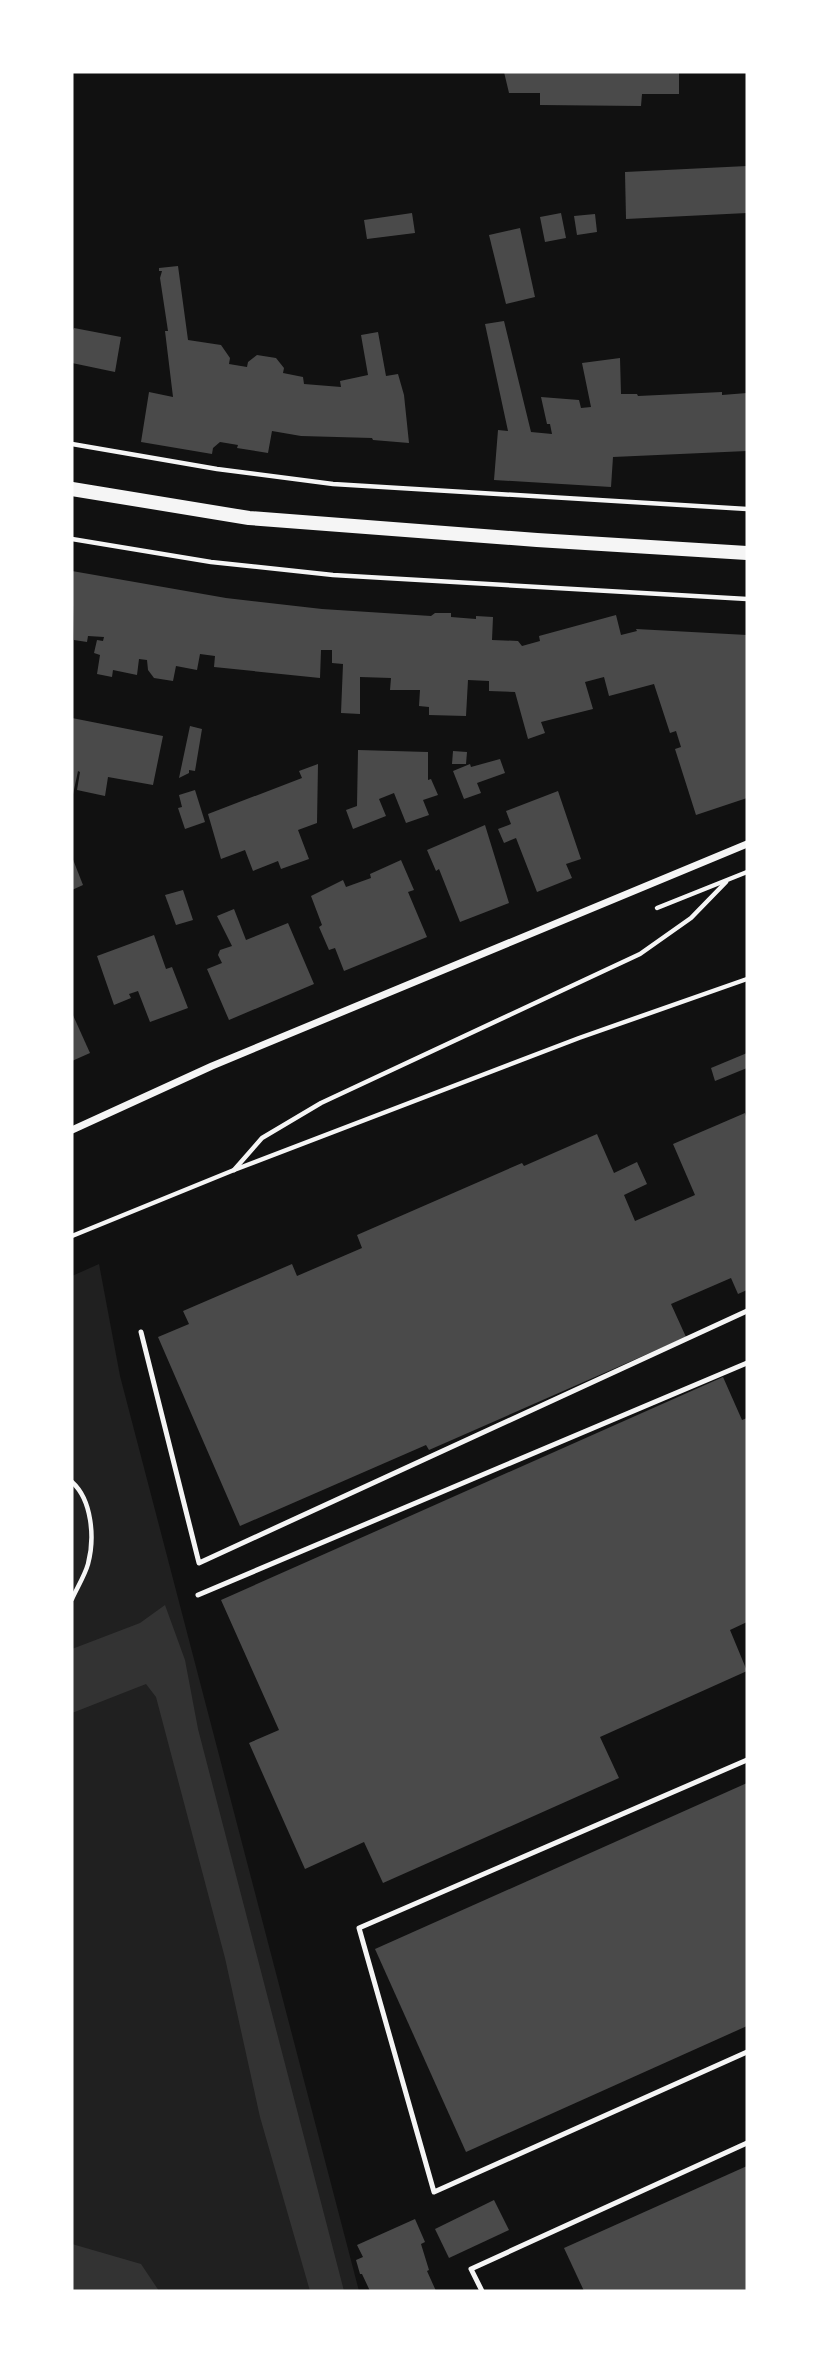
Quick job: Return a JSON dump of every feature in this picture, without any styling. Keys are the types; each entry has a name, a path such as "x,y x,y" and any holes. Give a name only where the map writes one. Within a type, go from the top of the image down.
{"main road":[{"path":"72,489 250,517 537,540 747,553"}],"street":[{"path":"72,1130 212,1066 745,845"}],"lane":[{"path":"141,1332 200,1563 747,1311"},
{"path":"198,1595 747,1363"},
{"path":"747,1760 359,1928 434,2192 747,2052"},
{"path":"482,2291 471,2269 747,2143"}],"path":[{"path":"72,444 217,469 333,484 747,509"},
{"path":"72,539 211,562 332,575 747,599"},
{"path":"234,1170 262,1138 321,1103 640,954 691,918 728,880 745,845"},
{"path":"72,1236 234,1170 579,1038 747,979"},
{"path":"72,1482 81,1490 91,1524 88,1564 72,1599"}],"shaded area":[{"path":"99,1264 120,1376 359,2291 72,2291 72,1276"},
{"path":"165,1605 185,1660 198,1729 344,2291 310,2291 260,2117 225,1958 156,1697 146,1684 72,1713 72,1649 140,1623"},
{"path":"72,2244 141,2264 159,2291 72,2291"}],"building":[{"path":"504,72 679,72 679,94 642,94 641,106 540,105 540,93 509,93"},
{"path":"747,166 747,213 626,219 625,172"},
{"path":"412,213 415,233 367,239 364,220"},
{"path":"561,213 566,238 545,242 540,217"},
{"path":"595,214 597,232 577,235 574,216"},
{"path":"520,228 535,297 506,304 489,235"},
{"path":"178,266 188,340 221,345 230,358 229,364 247,367 248,362 257,355 276,358 284,368 283,373 303,377 304,384 341,387 340,381 368,375 361,335 378,332 386,376 398,374 404,395 409,443 372,438 301,436 272,431 268,453 220,442 213,448 212,454 141,442 149,392 173,397 165,331 168,331 160,278 162,271 159,271 159,268"},
{"path":"504,321 531,432 552,434 541,397 579,400 581,408 591,407 582,363 620,358 621,394 638,396 747,393 747,451 613,457 611,487 494,480 498,430 508,431 485,324"},
{"path":"74,328 121,337 115,372 72,363"},
{"path":"72,571 226,598 322,609 431,616 435,613 451,613 451,617 476,619 476,616 493,617 492,640 518,641 522,646 540,641 539,636 616,615 621,635 637,631 636,629 747,635 747,798 696,815 675,749 681,747 676,731 670,733 654,684 609,696 604,677 585,682 593,709 541,722 545,733 528,739 515,692 489,691 489,681 468,680 466,716 429,715 429,707 419,706 420,690 390,690 391,678 360,677 360,714 341,713 343,664 332,663 332,650 321,650 320,678 214,667 215,656 200,654 197,670 176,666 173,681 154,678 148,670 147,660 139,659 137,675 113,670 112,677 97,674 100,655 94,653 97,640 103,641 104,637 88,636 87,642 74,640"},
{"path":"72,718 163,736 153,785 108,777 105,796 77,790 78,771 72,799"},
{"path":"190,726 202,729 195,771 189,770 189,773 179,778"},
{"path":"358,750 428,752 428,780 431,779 438,795 423,800 429,815 406,823 394,793 379,799 386,816 353,829 346,810 357,806"},
{"path":"453,751 467,752 466,764 452,764"},
{"path":"500,759 505,773 477,783 481,793 464,799 453,771 470,764 471,767"},
{"path":"318,764 317,823 298,830 309,859 281,869 278,861 253,871 245,850 221,859 208,814 302,778 299,771"},
{"path":"195,790 205,822 185,829 178,808 182,807 179,795"},
{"path":"558,791 581,859 566,864 572,878 537,892 516,838 504,843 498,829 511,824 506,811"},
{"path":"485,825 509,903 460,922 439,869 436,871 427,850"},
{"path":"72,857 83,885 72,890"},
{"path":"401,860 414,890 408,892 427,937 344,971 335,948 329,950 319,927 322,925 311,896 343,880 346,887 371,878 370,874"},
{"path":"183,890 193,920 176,925 165,895"},
{"path":"234,909 246,940 288,923 314,984 229,1020 207,969 222,963 218,955 220,950 232,946 217,916"},
{"path":"154,935 166,969 172,967 188,1008 150,1022 138,991 129,994 131,998 114,1005 97,956"},
{"path":"72,1013 90,1053 72,1061"},
{"path":"747,1053 747,1068 715,1081 711,1068"},
{"path":"745,1113 747,1290 738,1294 731,1278 671,1304 686,1337 429,1450 426,1445 240,1526 158,1337 189,1324 183,1311 292,1264 297,1276 362,1248 357,1235 522,1163 524,1166 597,1134 614,1173 637,1162 647,1184 624,1195 635,1221 695,1195 673,1144"},
{"path":"723,1377 742,1420 747,1418 747,1622 730,1630 747,1671 600,1737 619,1778 383,1883 364,1842 305,1869 249,1743 279,1730 221,1600"},
{"path":"747,1783 747,2026 466,2152 375,1949"},
{"path":"747,2166 747,2291 584,2291 564,2248"},
{"path":"494,2200 509,2230 449,2258 435,2229"},
{"path":"415,2219 425,2242 421,2244 429,2270 427,2271 436,2291 370,2291 360,2274 356,2260 363,2257 357,2245"}]}
